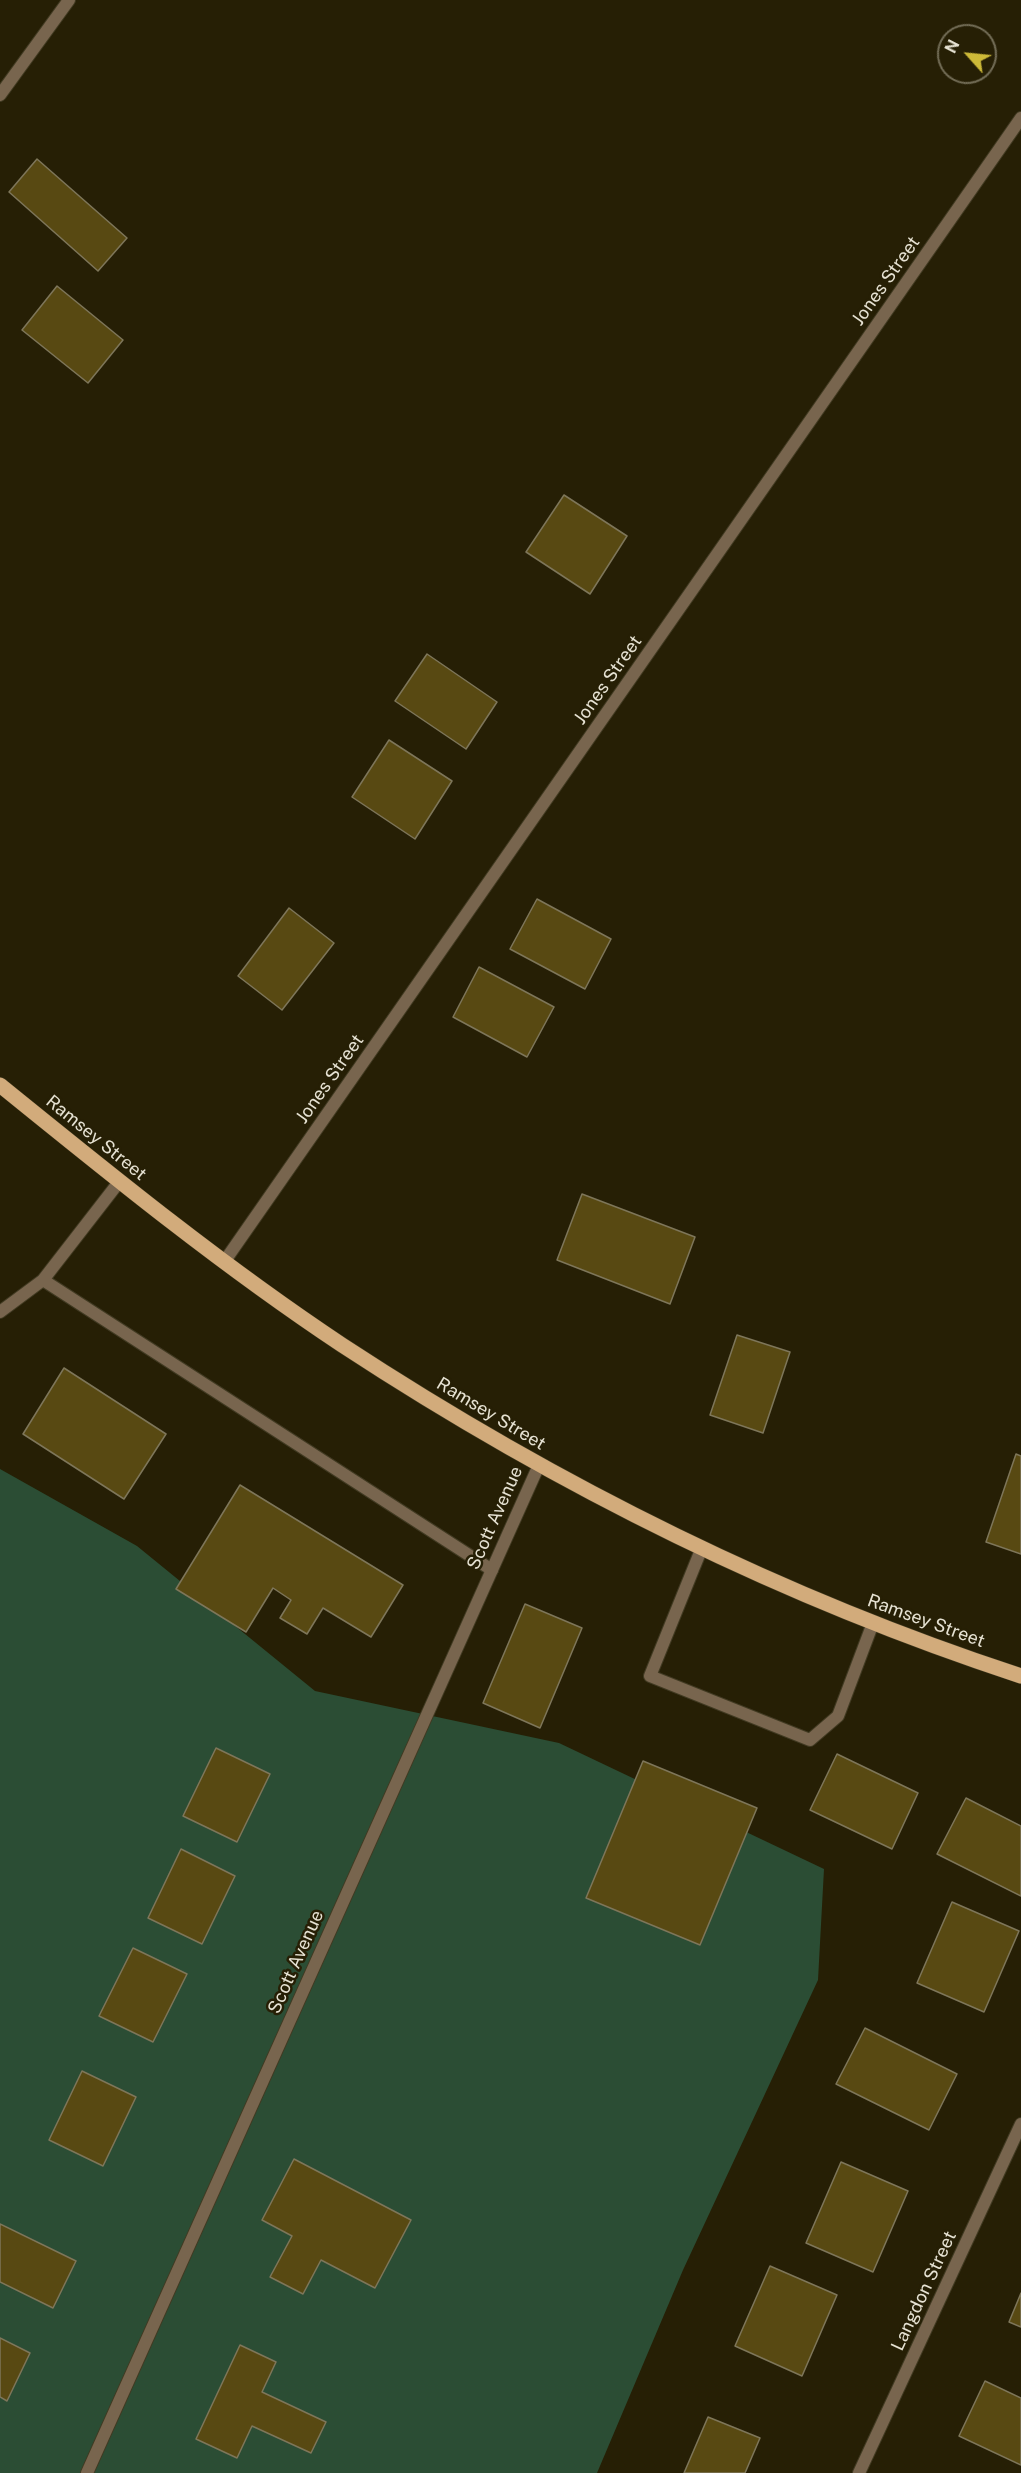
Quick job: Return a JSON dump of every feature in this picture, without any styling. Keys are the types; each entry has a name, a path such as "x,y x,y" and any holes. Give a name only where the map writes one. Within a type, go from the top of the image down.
{"main road":[{"name":"Ramsey Street","path":"0,1085 119,1182 224,1262 340,1343 437,1406 628,1514 701,1550 873,1623 1021,1676"}],"street":[{"path":"0,95 69,0"},
{"name":"Jones Street","path":"224,1262 1021,118"},
{"path":"0,1312 43,1280 119,1182"},
{"path":"43,1280 492,1569"},
{"name":"Scott Avenue","path":"87,2473 539,1465"},
{"path":"701,1550 650,1676 810,1740 838,1716 873,1623"},
{"name":"Langdon Street","path":"859,2473 1021,2124"}],"green space":[{"path":"0,1469 137,1546 315,1691 559,1743 824,1869 818,1980 683,2270 597,2473 0,2473"}],"building":[{"path":"37,159 127,238 98,271 9,192"},
{"path":"57,286 123,340 88,383 22,330"},
{"path":"564,495 627,536 590,594 526,552"},
{"path":"427,654 497,702 466,749 395,701"},
{"path":"389,740 452,781 415,839 352,797"},
{"path":"537,899 611,939 585,989 510,949"},
{"path":"289,908 334,943 282,1010 238,976"},
{"path":"479,967 554,1007 527,1057 453,1017"},
{"path":"582,1194 695,1237 670,1304 557,1260"},
{"path":"737,1335 790,1352 763,1433 710,1415"},
{"path":"64,1368 166,1434 124,1499 23,1434"},
{"path":"1016,1454 1021,1456 1021,1554 986,1542"},
{"path":"240,1485 403,1585 371,1637 323,1608 307,1634 280,1618 291,1600 273,1588 246,1632 176,1589"},
{"path":"525,1604 582,1628 540,1728 483,1703"},
{"path":"216,1748 270,1774 237,1842 183,1816"},
{"path":"837,1754 918,1793 892,1849 810,1810"},
{"path":"643,1761 757,1808 700,1945 586,1898"},
{"path":"966,1798 1021,1826 1021,1896 937,1854"},
{"path":"181,1849 235,1876 202,1944 148,1918"},
{"path":"952,1902 1019,1931 984,2012 917,1983"},
{"path":"133,1948 187,1974 153,2042 99,2016"},
{"path":"865,2028 957,2074 929,2130 836,2084"},
{"path":"82,2071 136,2097 103,2166 49,2140"},
{"path":"294,2159 411,2220 375,2288 321,2260 303,2294 270,2277 292,2236 262,2220"},
{"path":"841,2162 908,2191 873,2272 806,2243"},
{"path":"0,2224 76,2261 53,2308 0,2282"},
{"path":"770,2266 837,2295 802,2376 735,2346"},
{"path":"1021,2293 1021,2327 1009,2322"},
{"path":"0,2338 30,2353 7,2401 0,2397"},
{"path":"240,2345 276,2362 262,2392 326,2422 311,2453 252,2426 237,2458 196,2439"},
{"path":"985,2381 1021,2398 1021,2465 959,2436"},
{"path":"708,2417 760,2438 745,2473 684,2473"}]}
